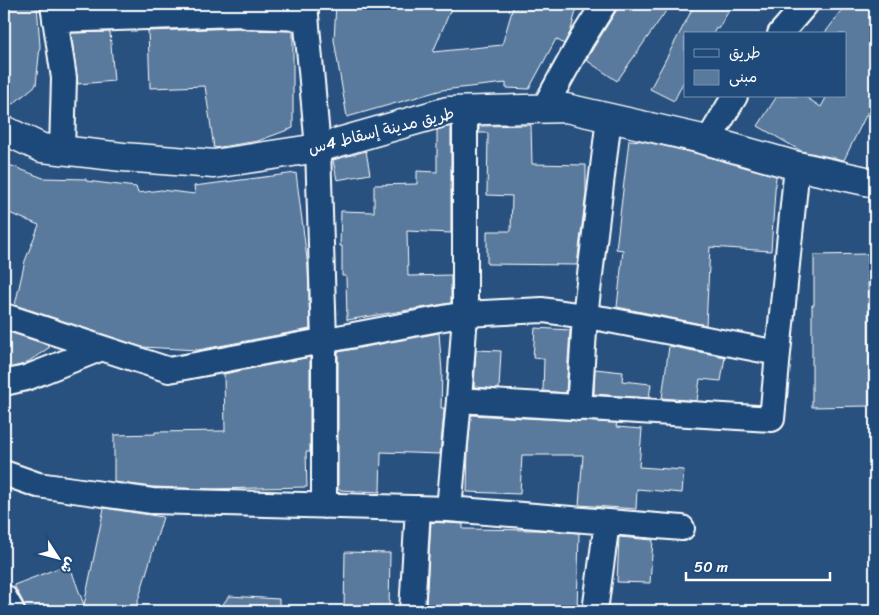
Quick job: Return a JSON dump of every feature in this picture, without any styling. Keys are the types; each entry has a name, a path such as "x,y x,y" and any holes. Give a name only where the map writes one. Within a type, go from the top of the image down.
{"street":[{"path":"544,108 582,39 604,4"},
{"path":"782,32 806,4"},
{"path":"62,150 64,78 54,12 238,9 248,16 305,11 318,148 324,340 324,506"},
{"path":"708,141 734,98"},
{"name":"طريق مدينة إسقاط 4س","path":"4,130 42,148 214,164 318,148 448,111 566,108 708,141 797,166 875,183"},
{"path":"449,509 460,400 465,314 466,110"},
{"path":"579,408 585,316 608,118"},
{"path":"460,400 772,419 797,166"},
{"path":"4,316 168,370 465,314 543,310 585,316 778,353"},
{"path":"4,383 26,378 102,348"},
{"path":"9,479 38,485 152,501 449,509 682,528"},
{"path":"412,611 418,508"},
{"path":"595,611 607,522"},
{"path":"4,597 12,611"}],"building":[{"path":"4,4 37,4 40,46 36,85 13,104 4,102"},
{"path":"336,4 453,4 433,52 502,45 514,4 578,4 570,33 564,44 556,39 529,89 506,88 506,83 442,90 347,117 334,40"},
{"path":"618,4 671,4 617,81 586,60 616,11"},
{"path":"695,4 733,4 718,29 716,28 714,32 684,32 684,81 674,101 650,89"},
{"path":"847,4 875,4 875,97 844,160 801,151 758,126 776,98 807,98 821,107 826,98 846,98 846,32 826,32"},
{"path":"239,28 247,30 293,31 293,128 258,141 214,148 205,86 150,88 148,31"},
{"path":"110,32 114,81 78,84 71,33"},
{"path":"531,125 532,164 586,165 586,193 577,265 487,264 487,231 511,231 512,196 487,195 488,133 479,133 479,126"},
{"path":"451,127 451,233 407,231 408,276 451,275 451,303 347,320 346,276 342,276 342,246 340,246 341,211 374,212 374,185 417,184 417,171 437,172 437,130"},
{"path":"629,140 642,141 694,153 776,176 771,251 710,247 706,325 617,307 623,250 616,249"},
{"path":"366,151 370,174 337,180 333,160"},
{"path":"4,163 43,178 86,179 86,181 136,187 138,193 161,190 195,194 194,186 296,173 308,267 310,329 198,350 142,347 15,305 25,261 39,225 4,211"},
{"path":"868,254 869,406 812,407 814,255"},
{"path":"535,328 570,330 566,393 543,391 544,359 533,358"},
{"path":"9,332 50,347 25,364 8,368 4,361 4,335"},
{"path":"439,333 442,372 441,408 444,408 440,454 381,452 380,492 338,490 338,352"},
{"path":"669,346 725,357 721,381 700,379 697,401 662,398"},
{"path":"476,350 501,351 499,389 474,387"},
{"path":"310,357 310,452 306,452 307,487 211,489 153,487 114,482 114,435 155,434 155,432 225,431 224,374"},
{"path":"595,369 623,372 622,381 651,384 649,398 594,394"},
{"path":"471,415 617,423 616,427 642,429 639,467 684,470 682,493 637,489 636,509 579,505 583,455 522,455 520,494 467,492"},
{"path":"104,508 163,517 135,611 26,611 14,585 69,564 84,605"},
{"path":"431,522 463,524 463,529 537,530 579,533 577,611 476,611 476,605 426,605"},
{"path":"619,537 653,540 650,583 617,582"},
{"path":"345,552 390,553 389,611 344,611"},
{"path":"229,596 279,599 279,611 218,611"}]}
